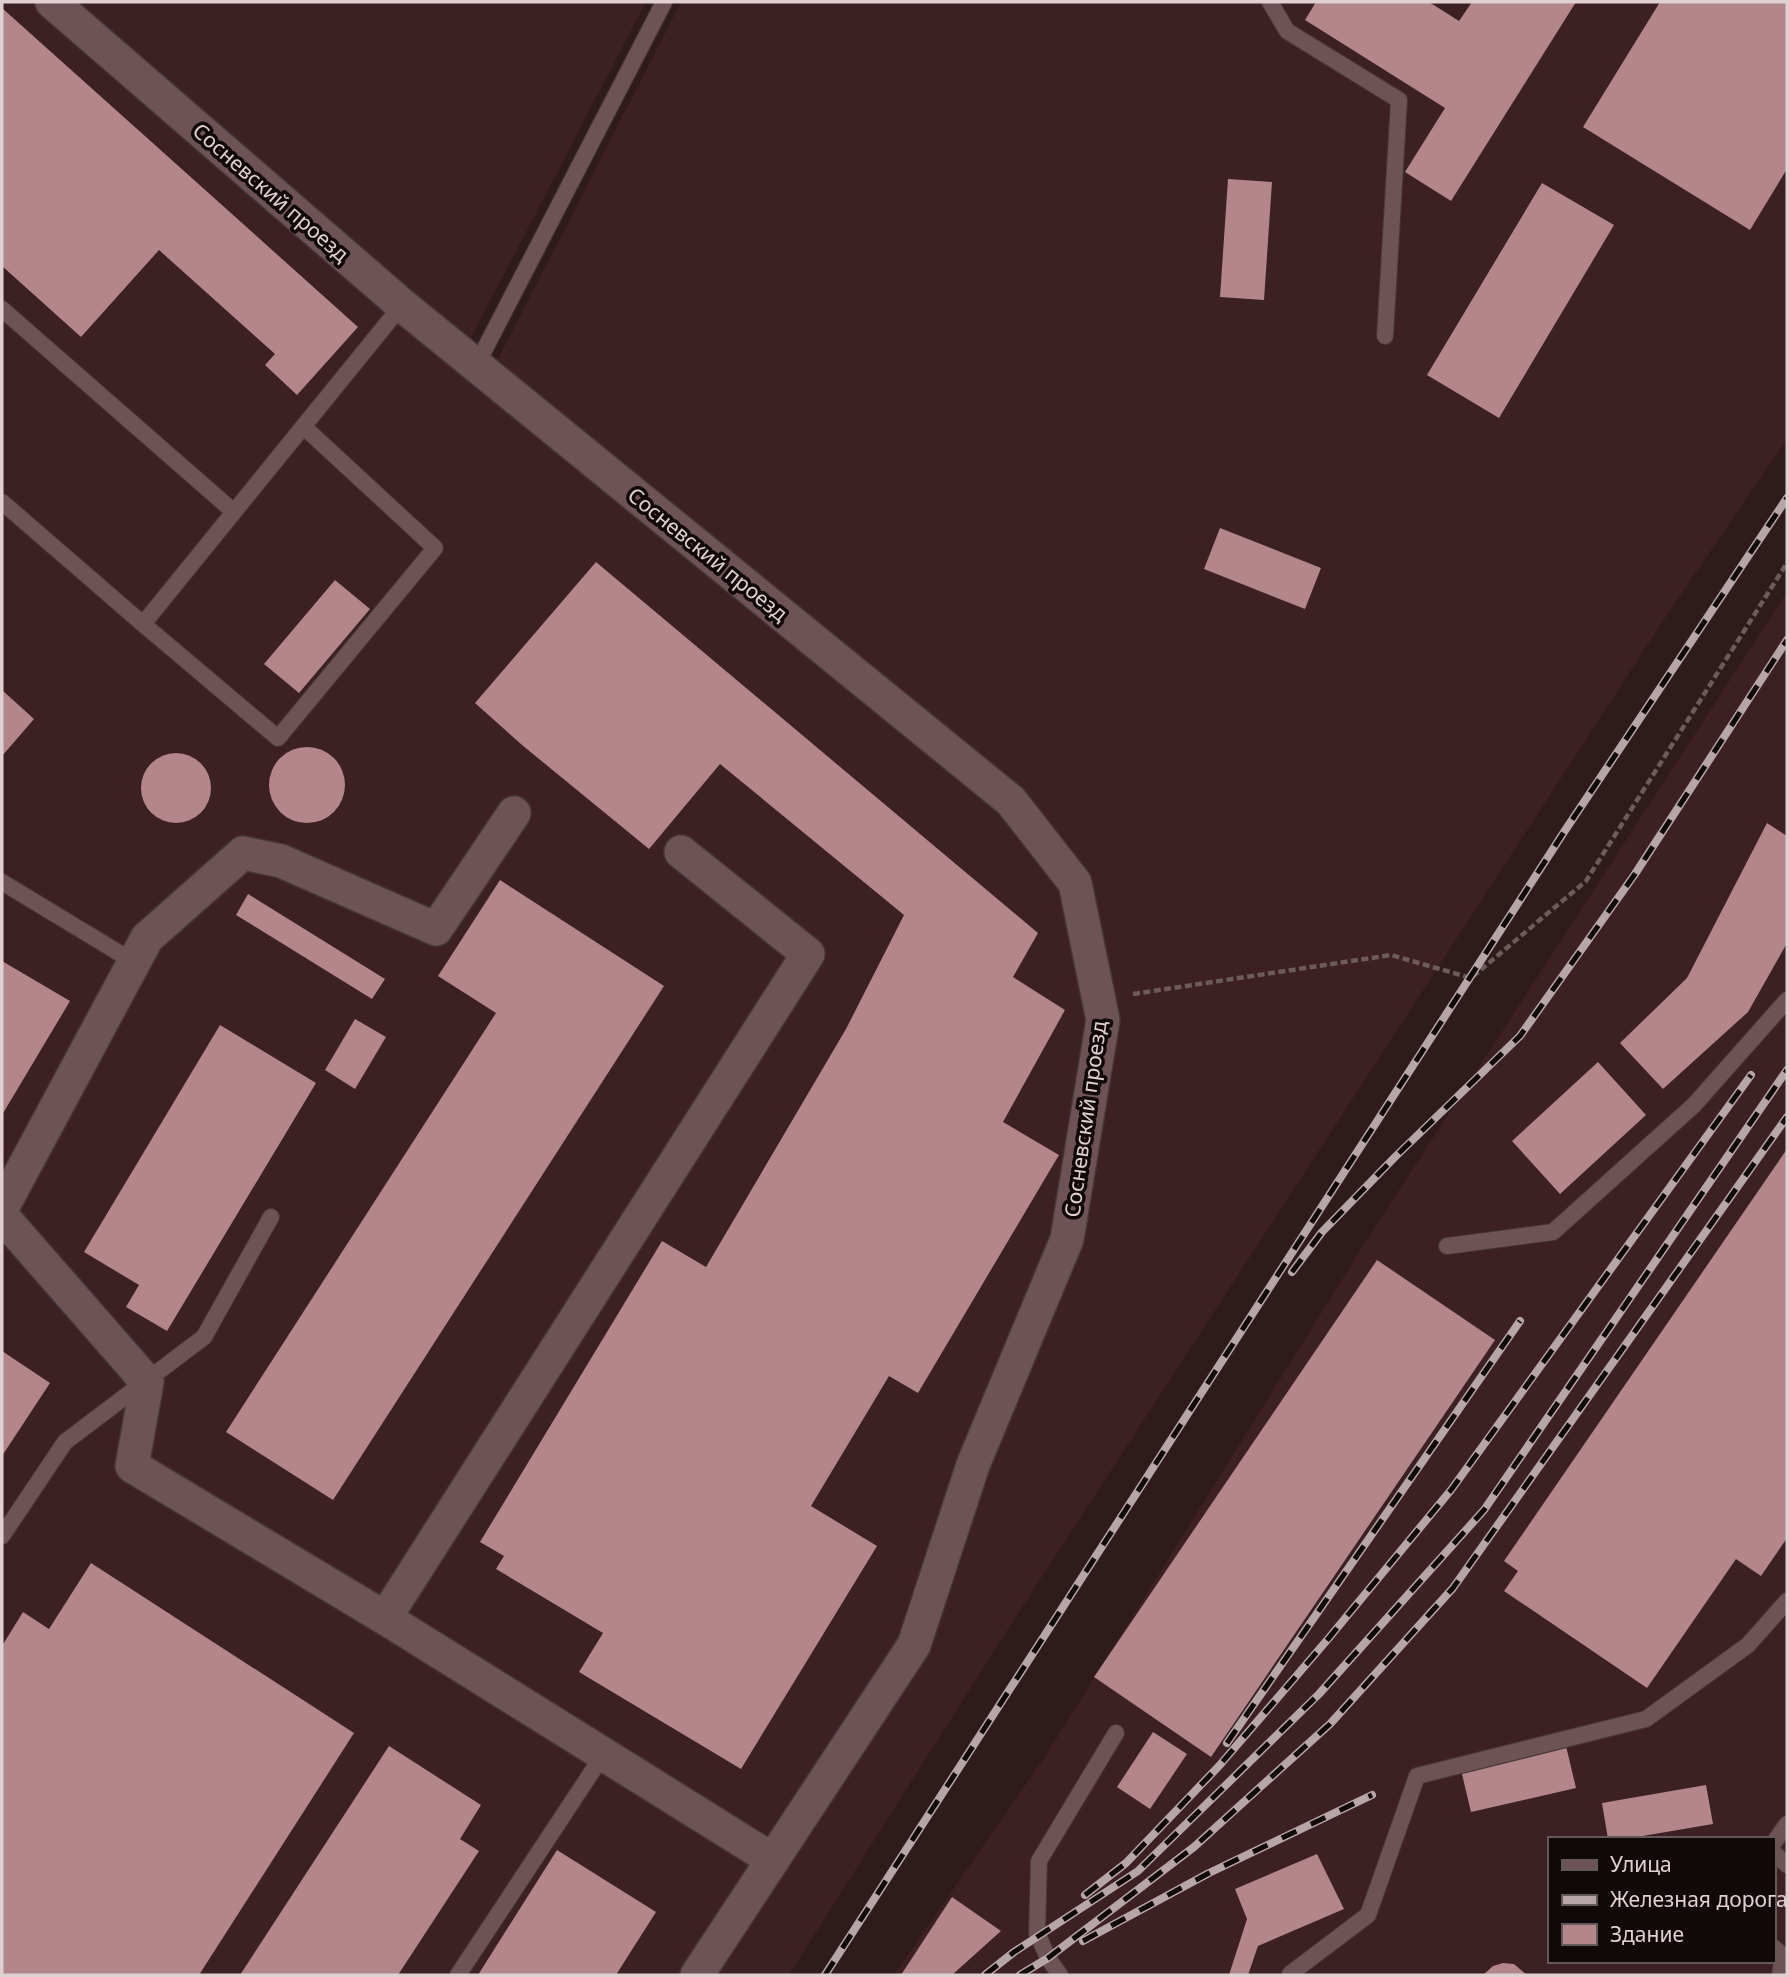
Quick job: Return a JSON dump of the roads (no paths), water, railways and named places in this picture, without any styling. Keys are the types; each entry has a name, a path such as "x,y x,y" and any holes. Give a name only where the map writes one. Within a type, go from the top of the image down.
{"street":[{"name":"Сосневский проезд","path":"62,5 401,305 1012,801 1075,883 1103,1020 1067,1240 973,1465 914,1644 697,1975"},
{"path":"2,1208 147,938 243,853 281,861 436,929 514,813"},
{"path":"385,1618 808,954 681,852"},
{"path":"2,1216 147,1382 132,1466 385,1618 773,1860"}],"lane":[{"path":"477,366 664,2"},
{"path":"1270,2 1287,31 1399,100 1385,337"},
{"path":"143,624 401,305"},
{"path":"2,309 234,512"},
{"path":"2,502 278,738 435,548 304,427"},
{"path":"2,882 134,962"},
{"path":"1447,1246 1553,1232 1694,1105 1787,1000"},
{"path":"2,1536 65,1442 204,1337 271,1217"},
{"path":"1290,1974 1368,1915 1417,1776 1646,1719 1748,1645 1787,1601"},
{"path":"1060,1975 1048,1958 1037,1933 1039,1861 1116,1733"},
{"path":"458,1975 603,1755"},
{"path":"1775,1841 1787,1824"},
{"path":"1775,1949 1783,1956 1780,1975"}],"railway":[{"path":"825,1975 1564,832 1787,498"},
{"path":"1292,1272 1322,1232 1520,1036 1635,874 1787,640"},
{"path":"985,1975 1014,1952 1138,1871 1319,1694 1484,1510 1787,1070"},
{"path":"1085,1895 1126,1863 1219,1766 1451,1490 1751,1075"},
{"path":"1020,1975 1048,1958 1194,1847 1330,1724 1453,1588 1787,1117"},
{"path":"1227,1743 1520,1321"},
{"path":"1083,1941 1209,1873 1372,1795"}]}
